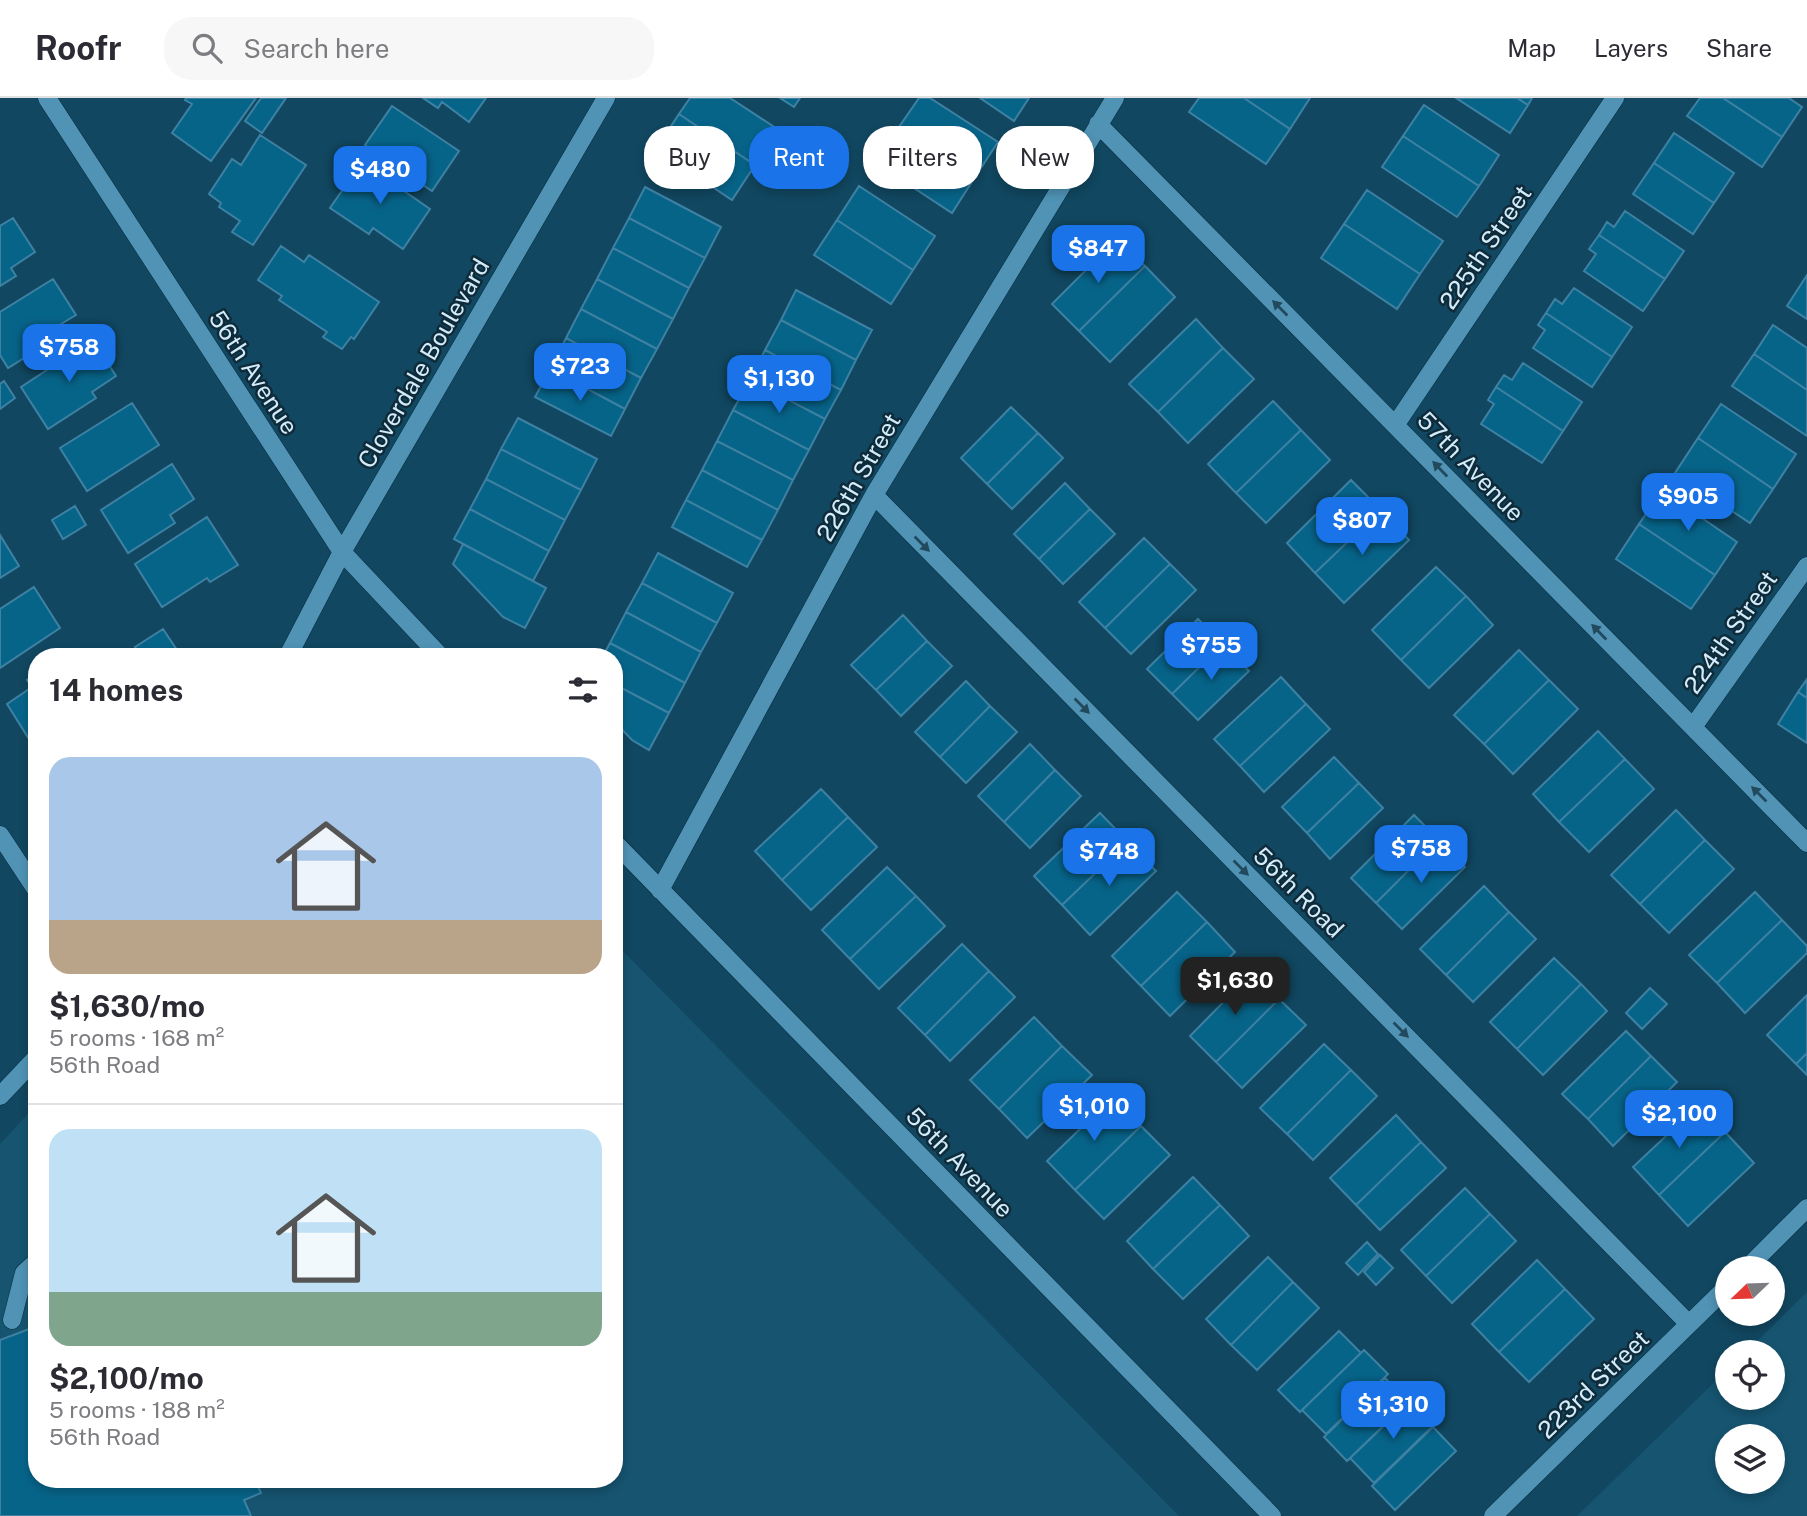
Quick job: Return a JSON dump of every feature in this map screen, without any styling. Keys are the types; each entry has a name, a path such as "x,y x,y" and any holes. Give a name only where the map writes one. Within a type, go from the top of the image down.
{"street":[{"name":"56th Avenue","path":"47,98 342,552 432,648"},
{"name":"Cloverdale Boulevard","path":"292,648 342,552 606,98"},
{"name":"226th Street","path":"660,890 874,495 1115,98"},
{"name":"225th Street","path":"1396,424 1615,98"},
{"name":"57th Avenue","path":"1098,124 1807,843"},
{"name":"56th Road","path":"874,495 1689,1324"},
{"name":"224th Street","path":"1693,727 1807,566"},
{"path":"0,835 28,877"},
{"name":"56th Avenue","path":"623,851 1272,1516"},
{"path":"0,1096 28,1066"},
{"path":"1759,1256 1807,1209"},
{"path":"12,1321 24,1273 28,1269"},
{"name":"223rd Street","path":"1493,1516 1715,1299"}],"shaded area":[{"path":"623,951 1179,1516 0,1516 0,1144 28,1114 28,1488 623,1488"},
{"path":"1807,1292 1807,1516 1577,1516 1715,1382 1715,1410 1785,1410 1785,1340 1758,1340 1772,1326 1785,1326 1785,1314"}],"building":[{"path":"256,98 211,161 172,133 192,104 185,100"},
{"path":"261,98 286,98 262,133 245,121"},
{"path":"423,98 486,98 469,122 442,102 438,108"},
{"path":"690,98 730,98 773,126 749,126 749,161 735,152 735,126 697,126 679,114"},
{"path":"780,98 800,98 794,107"},
{"path":"919,98 930,98 973,126 900,126"},
{"path":"980,98 1029,98 1014,121"},
{"path":"1199,98 1244,98 1290,129 1266,164 1189,112"},
{"path":"1244,98 1310,98 1290,129"},
{"path":"1456,98 1517,98 1528,105 1510,133"},
{"path":"1517,98 1532,98 1528,105"},
{"path":"1700,98 1723,98 1782,137 1762,167 1687,116"},
{"path":"1723,98 1789,98 1802,107 1782,137"},
{"path":"1424,105 1499,155 1479,186 1403,136"},
{"path":"392,106 459,151 432,191 365,145"},
{"path":"679,114 697,126 671,126"},
{"path":"982,132 996,141 982,166"},
{"path":"1674,133 1734,173 1714,203 1654,163"},
{"path":"260,135 306,165 253,245 232,232 240,221 219,207 221,203 209,194 232,159 241,165"},
{"path":"1403,136 1479,186 1457,217 1382,167"},
{"path":"735,152 749,161 749,174 732,200 716,189 735,189"},
{"path":"362,162 430,209 403,249 373,228 369,234 330,208"},
{"path":"1654,163 1714,203 1693,234 1633,194"},
{"path":"859,186 935,236 913,270 837,220"},
{"path":"644,189 649,189 721,227 705,258 629,218"},
{"path":"916,189 967,189 952,213"},
{"path":"1367,190 1443,241 1420,274 1344,224"},
{"path":"1625,211 1684,251 1665,279 1599,235 1607,222 1614,227"},
{"path":"13,218 35,252 11,268 16,276 0,286 0,226"},
{"path":"629,218 705,258 689,288 613,248"},
{"path":"837,220 913,270 891,304 814,255"},
{"path":"1344,224 1420,274 1397,309 1321,258"},
{"path":"1599,235 1665,279 1643,311 1584,271 1596,254 1589,249"},
{"path":"1117,239 1145,266 1079,331 1052,304"},
{"path":"281,246 304,262 309,255 379,302 354,339 351,337 342,349 323,337 327,332 279,300 282,296 258,280"},
{"path":"613,248 689,288 673,319 597,279"},
{"path":"1145,266 1175,297 1110,362 1079,331"},
{"path":"1807,275 1807,319 1787,306"},
{"path":"53,279 76,315 51,330 56,338 8,368 0,355 0,312"},
{"path":"597,279 673,319 657,349 581,309"},
{"path":"1574,288 1632,327 1612,357 1546,313 1555,299 1562,304"},
{"path":"796,290 872,330 856,360 781,320"},
{"path":"581,309 657,349 641,378 566,338"},
{"path":"1546,313 1612,357 1592,387 1533,348 1545,330 1538,325"},
{"path":"1196,319 1223,348 1158,412 1129,384"},
{"path":"781,320 856,360 841,390 765,350"},
{"path":"1773,325 1807,348 1807,390 1754,354"},
{"path":"566,338 641,378 625,409 550,369"},
{"path":"93,340 116,376 92,392 96,398 48,429 21,387"},
{"path":"1223,348 1254,379 1188,443 1158,412"},
{"path":"765,350 841,390 825,419 750,380"},
{"path":"1754,354 1807,390 1807,436 1732,386"},
{"path":"1523,363 1582,402 1563,431 1496,387 1504,375 1512,380"},
{"path":"550,369 625,409 611,436 535,397"},
{"path":"750,380 825,419 809,450 733,410"},
{"path":"4,381 15,398 0,409 0,384"},
{"path":"1496,387 1563,431 1542,463 1481,424 1494,404 1488,400"},
{"path":"1273,401 1301,430 1236,493 1208,464"},
{"path":"132,403 159,445 87,491 60,448"},
{"path":"1721,404 1796,454 1773,489 1698,438"},
{"path":"1011,407 1038,433 987,484 961,458"},
{"path":"733,410 809,450 793,480 717,441"},
{"path":"518,418 597,459 581,490 501,449"},
{"path":"1301,430 1330,460 1266,523 1236,493"},
{"path":"1038,433 1063,458 1012,509 987,484"},
{"path":"1698,438 1773,489 1750,523 1675,473"},
{"path":"717,441 793,480 778,510 702,470"},
{"path":"501,449 581,490 565,520 486,479"},
{"path":"172,464 194,499 170,515 175,523 128,553 101,510"},
{"path":"702,470 778,510 762,540 686,500"},
{"path":"486,479 565,520 549,551 470,509"},
{"path":"1351,480 1381,510 1315,573 1287,543"},
{"path":"1065,483 1090,509 1039,559 1014,534"},
{"path":"1662,491 1737,542 1715,575 1639,524"},
{"path":"686,500 762,540 747,567 672,527"},
{"path":"75,506 86,525 63,539 52,520"},
{"path":"470,509 549,551 533,581 454,539"},
{"path":"1090,509 1115,534 1063,584 1039,559"},
{"path":"1381,510 1409,540 1344,603 1315,573"},
{"path":"207,517 238,565 210,582 207,578 162,607 135,564"},
{"path":"1639,524 1715,575 1691,609 1616,559"},
{"path":"0,535 19,566 0,578"},
{"path":"1144,538 1170,564 1105,628 1079,602"},
{"path":"463,544 546,588 525,628 503,617 453,564"},
{"path":"658,553 733,593 717,623 642,583"},
{"path":"1170,564 1196,590 1131,654 1105,628"},
{"path":"1436,567 1466,596 1401,660 1372,630"},
{"path":"642,583 717,623 701,652 626,612"},
{"path":"34,587 60,628 0,668 0,609"},
{"path":"1466,596 1493,625 1429,688 1401,660"},
{"path":"626,612 701,652 685,683 610,643"},
{"path":"903,615 927,641 876,690 851,665"},
{"path":"1198,619 1223,644 1172,694 1147,669"},
{"path":"163,629 176,648 136,648"},
{"path":"927,641 952,666 901,716 876,690"},
{"path":"1223,644 1249,671 1198,720 1172,694"},
{"path":"623,650 685,683 669,713 623,689"},
{"path":"1519,650 1549,680 1484,744 1454,715"},
{"path":"1281,677 1306,704 1240,766 1214,739"},
{"path":"1807,679 1807,698 1798,692"},
{"path":"1549,680 1578,709 1513,774 1484,744"},
{"path":"966,681 990,706 940,757 915,732"},
{"path":"623,689 669,713 649,750 632,740 623,730"},
{"path":"28,690 28,737 7,704"},
{"path":"1798,692 1807,698 1807,743 1778,724"},
{"path":"1306,704 1330,729 1264,792 1240,766"},
{"path":"990,706 1017,732 966,783 940,757"},
{"path":"1598,731 1625,759 1559,822 1533,794"},
{"path":"1030,744 1055,770 1004,822 978,796"},
{"path":"1334,757 1359,783 1307,833 1282,807"},
{"path":"1625,759 1654,789 1589,852 1559,822"},
{"path":"1055,770 1081,796 1030,848 1004,822"},
{"path":"1359,783 1383,808 1330,859 1307,833"},
{"path":"821,789 848,817 782,880 755,851"},
{"path":"1676,810 1705,840 1640,904 1611,875"},
{"path":"1100,813 1128,842 1062,905 1034,876"},
{"path":"1414,815 1439,840 1376,903 1351,878"},
{"path":"848,817 877,847 811,910 782,880"},
{"path":"1439,840 1465,867 1402,929 1376,903"},
{"path":"1705,840 1734,869 1669,933 1640,904"},
{"path":"1128,842 1156,871 1090,935 1062,905"},
{"path":"887,867 916,896 850,959 822,930"},
{"path":"1484,886 1509,912 1446,975 1420,949"},
{"path":"1177,892 1207,922 1141,986 1112,956"},
{"path":"1755,892 1782,920 1717,983 1689,955"},
{"path":"916,896 945,926 879,989 850,959"},
{"path":"1509,912 1536,939 1473,1002 1446,975"},
{"path":"1782,920 1807,946 1807,953 1745,1013 1717,983"},
{"path":"1207,922 1235,952 1170,1016 1141,986"},
{"path":"962,944 989,971 925,1035 898,1008"},
{"path":"1554,958 1581,984 1517,1049 1490,1022"},
{"path":"989,971 1015,997 950,1061 925,1035"},
{"path":"1253,972 1279,999 1216,1062 1190,1036"},
{"path":"1581,984 1607,1011 1543,1075 1517,1049"},
{"path":"1650,988 1667,1004 1642,1029 1626,1013"},
{"path":"1807,995 1807,1053 1796,1064 1767,1035"},
{"path":"1279,999 1306,1025 1242,1088 1216,1062"},
{"path":"1034,1017 1062,1046 999,1109 970,1080"},
{"path":"1626,1031 1651,1056 1588,1119 1562,1094"},
{"path":"1324,1044 1351,1070 1287,1134 1260,1108"},
{"path":"1062,1046 1092,1075 1027,1138 999,1109"},
{"path":"1807,1053 1807,1075 1796,1064"},
{"path":"1651,1056 1677,1082 1613,1146 1588,1119"},
{"path":"1351,1070 1377,1096 1313,1160 1287,1134"},
{"path":"1113,1097 1141,1126 1075,1190 1047,1161"},
{"path":"1699,1105 1725,1132 1659,1195 1633,1167"},
{"path":"1396,1115 1421,1142 1356,1205 1330,1178"},
{"path":"1141,1126 1170,1155 1104,1219 1075,1190"},
{"path":"1725,1132 1754,1163 1688,1226 1659,1195"},
{"path":"1421,1142 1446,1168 1380,1230 1356,1205"},
{"path":"1193,1177 1220,1205 1153,1269 1127,1241"},
{"path":"1465,1188 1490,1214 1426,1276 1401,1250"},
{"path":"1220,1205 1249,1236 1183,1299 1153,1269"},
{"path":"1490,1214 1516,1241 1452,1303 1426,1276"},
{"path":"1367,1242 1378,1254 1358,1275 1346,1263"},
{"path":"1380,1255 1393,1268 1376,1285 1364,1272"},
{"path":"1268,1257 1293,1282 1231,1345 1206,1319"},
{"path":"1537,1260 1565,1289 1499,1352 1472,1324"},
{"path":"1293,1282 1319,1308 1257,1370 1231,1345"},
{"path":"1565,1289 1594,1319 1529,1382 1499,1352"},
{"path":"28,1329 28,1488 259,1488 261,1493 244,1500 251,1516 0,1516 0,1340"},
{"path":"1339,1331 1361,1353 1300,1412 1278,1390"},
{"path":"1364,1350 1388,1374 1326,1434 1302,1410"},
{"path":"1385,1378 1409,1402 1347,1461 1324,1437"},
{"path":"1412,1398 1436,1423 1374,1483 1350,1458"},
{"path":"1433,1427 1456,1451 1395,1510 1372,1486"}]}
